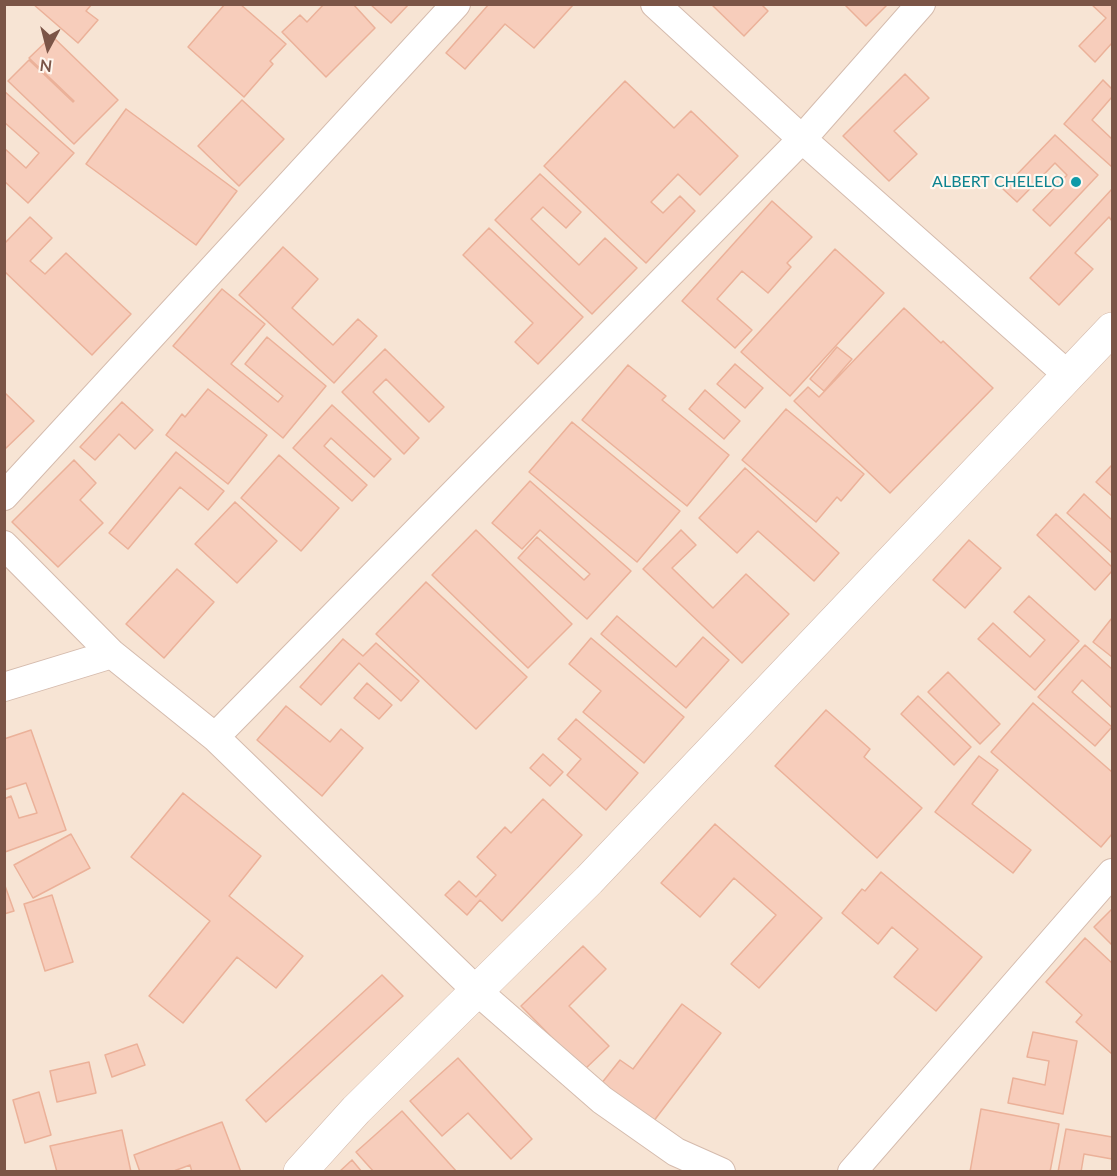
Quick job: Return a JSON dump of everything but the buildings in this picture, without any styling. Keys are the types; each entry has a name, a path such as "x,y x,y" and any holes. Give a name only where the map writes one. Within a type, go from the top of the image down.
{"street":[{"path":"4,496 456,4"},
{"path":"655,4 802,139 1069,376"},
{"path":"215,737 802,139 921,4"},
{"path":"300,1172 356,1110 589,880 1113,330"},
{"path":"4,545 112,654 215,737 476,990 602,1100 676,1152 721,1172"},
{"path":"4,687 112,654"},
{"path":"852,1172 1113,873"}],"shaded area":[{"path":"5,5 1112,5 1112,1171 5,1171"}],"place":[{"name":"ALBERT CHELELO","path":"1076,182"}]}
